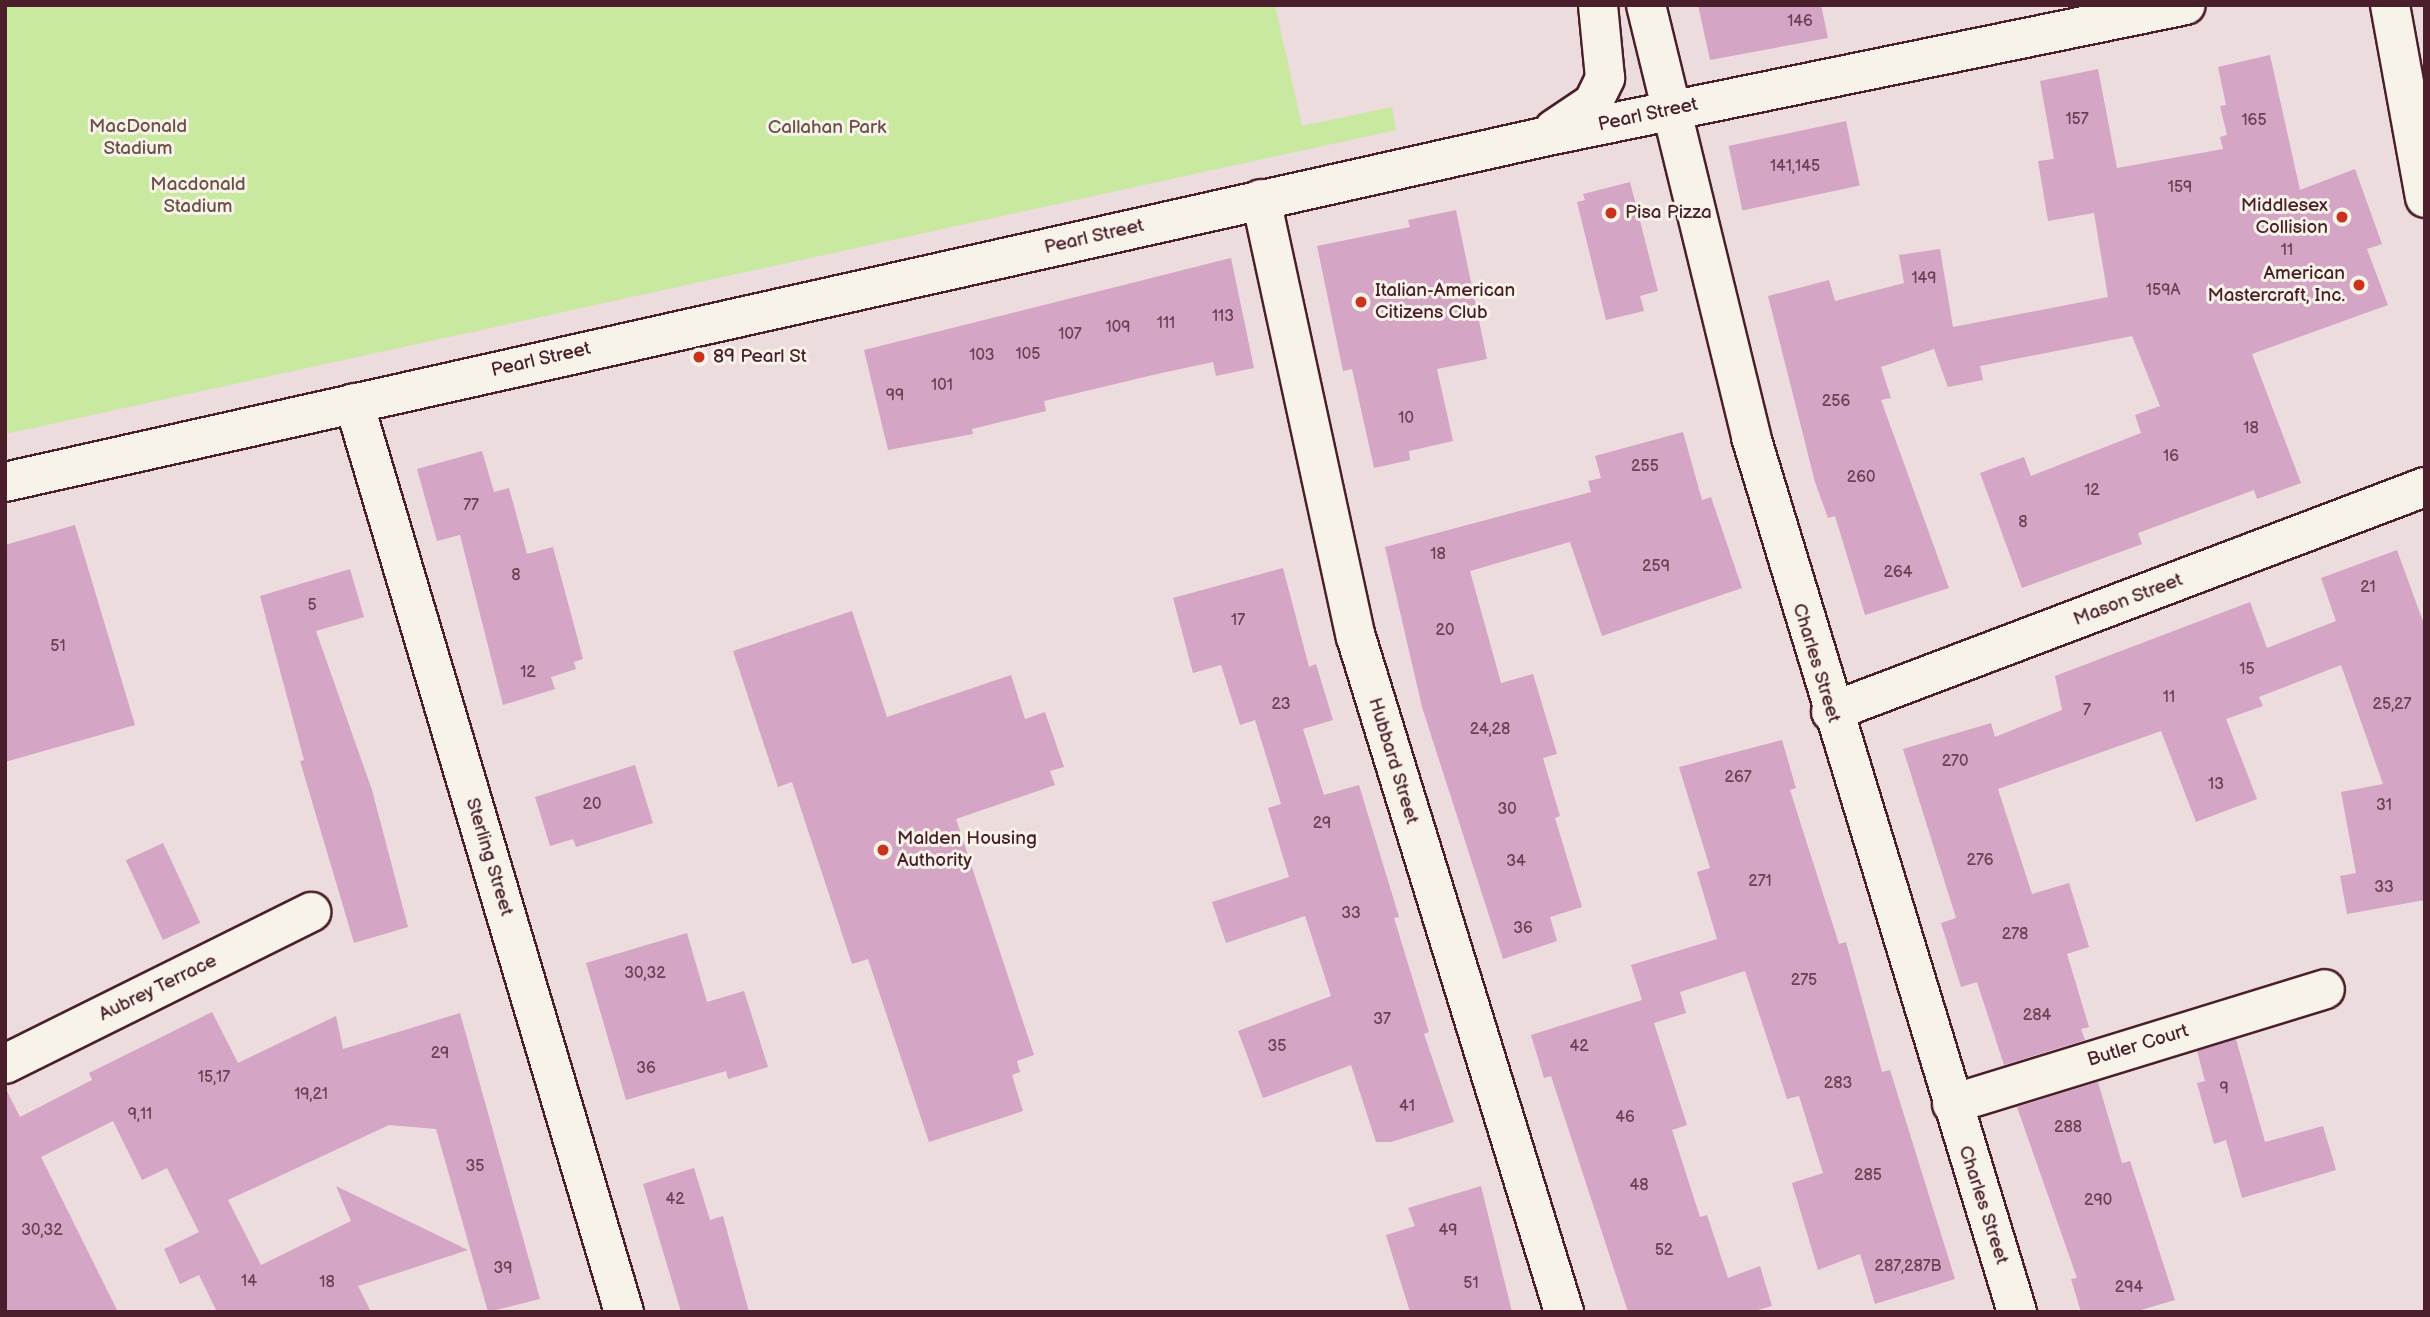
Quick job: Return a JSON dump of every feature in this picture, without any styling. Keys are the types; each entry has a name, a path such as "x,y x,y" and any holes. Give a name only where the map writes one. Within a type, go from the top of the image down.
{"street":[{"path":"1523,142 1561,127 1599,93 1607,62 1598,5"},
{"name":"Charles Street","path":"1646,5 1751,437 1831,712 2017,1312"},
{"name":"Pearl Street","path":"5,482 1671,109 2186,5"},
{"path":"2390,5 2425,198"},
{"name":"Hubbard Street","path":"1261,200 1356,637 1563,1312"},
{"name":"Sterling Street","path":"354,402 624,1312"},
{"name":"Mason Street","path":"1831,712 2425,487"},
{"name":"Aubrey Terrace","path":"5,1064 311,912"},
{"name":"Butler Court","path":"1952,1104 2325,989"}],"green space":[{"name":"Macdonald Stadium","path":"5,5 1275,5 1302,126 1392,107 1396,130 5,434"}],"building":[{"path":"1698,5 1821,5 1828,38 1710,60"},
{"path":"2270,55 2300,190 2355,169 2382,244 2367,249 2388,305 2252,354 2301,483 2257,499 2254,490 2138,533 2142,544 2022,588 1980,473 2024,457 2031,476 2141,433 2135,415 2160,406 2132,336 1980,366 1983,380 1948,387 1934,349 1881,367 1891,398 1881,400 1949,588 1865,615 1835,516 1828,518 1815,482 1768,296 1829,280 1835,301 1904,283 1899,255 1940,249 1953,327 2108,297 2094,213 2048,221 2038,161 2054,159 2040,81 2098,69 2117,168 2223,149 2220,137 2227,135 2220,106 2226,105 2218,67"},
{"path":"1846,121 1860,186 1742,211 1729,146"},
{"path":"1630,182 1658,291 1640,296 1644,311 1606,320 1577,202 1585,200 1583,194"},
{"path":"1456,210 1487,359 1437,369 1453,441 1409,451 1410,460 1374,468 1352,369 1343,371 1317,246 1410,227 1408,220"},
{"path":"1231,258 1254,368 1216,376 1213,362 1157,374 1044,401 1046,411 972,429 973,434 888,450 864,350"},
{"path":"1683,432 1702,500 1711,497 1742,588 1602,636 1570,542 1470,571 1501,683 1533,674 1557,754 1543,758 1560,816 1555,818 1582,907 1550,917 1557,941 1503,959 1422,707 1385,547 1591,492 1588,481 1601,478 1595,456"},
{"path":"482,451 494,492 509,488 527,554 553,547 583,659 574,662 576,669 551,677 555,689 503,705 460,535 437,541 417,469"},
{"path":"75,525 135,725 5,762 5,545"},
{"path":"2397,550 2425,627 2425,900 2347,914 2340,876 2356,873 2341,792 2383,784 2341,665 2259,697 2263,706 2226,719 2257,799 2196,822 2161,731 1998,789 2032,894 2069,883 2089,947 2067,954 2089,1027 2081,1029 2085,1040 2004,1065 1977,982 1961,987 1941,923 1956,918 1903,749 1991,723 1995,737 2062,710 2055,676 2250,602 2267,648 2336,621 2321,578"},
{"path":"1283,568 1309,667 1316,664 1333,720 1303,729 1324,795 1359,785 1399,917 1394,918 1429,1032 1424,1034 1454,1122 1391,1142 1376,1142 1351,1065 1263,1098 1238,1031 1331,996 1305,916 1226,943 1212,902 1289,877 1268,808 1281,804 1255,720 1240,725 1221,665 1193,673 1173,598"},
{"path":"350,569 364,617 316,631 372,790 408,927 354,943 300,761 304,760 260,596"},
{"name":"Malden Housing Authority","path":"852,611 887,717 1011,675 1025,719 1045,712 1064,767 1050,771 1055,785 956,819 1034,1055 1017,1061 1020,1072 1012,1075 1023,1111 929,1142 868,959 852,964 792,782 778,787 733,651"},
{"path":"1782,740 1796,788 1790,790 1839,944 1846,942 1882,1072 1890,1070 1955,1279 1875,1304 1860,1254 1818,1270 1792,1183 1823,1173 1799,1096 1787,1099 1745,971 1680,992 1686,1013 1654,1023 1687,1125 1672,1130 1700,1217 1707,1215 1728,1278 1760,1266 1772,1306 1751,1312 1628,1312 1551,1076 1544,1078 1531,1035 1642,1000 1631,965 1717,939 1697,872 1710,868 1679,767"},
{"path":"635,765 653,823 576,847 573,839 550,846 535,797"},
{"path":"163,843 200,923 163,940 126,860"},
{"path":"687,933 707,1002 744,991 768,1067 728,1079 726,1071 626,1100 586,963"},
{"path":"212,1012 238,1063 336,1016 343,1049 460,1013 540,1299 488,1312 436,1129 389,1125 228,1200 261,1265 351,1221 336,1186 468,1250 358,1286 371,1312 217,1312 199,1275 180,1284 164,1249 199,1232 167,1168 142,1180 113,1121 41,1157 118,1312 5,1312 5,1087 20,1117 92,1080 89,1073"},
{"path":"2236,1039 2265,1142 2323,1126 2336,1170 2242,1198 2226,1140 2214,1144 2197,1083 2205,1081 2197,1051"},
{"path":"2098,1082 2122,1163 2130,1161 2175,1300 2134,1312 2081,1312 2071,1279 2077,1278 2017,1107"},
{"path":"694,1168 710,1220 723,1216 749,1312 681,1312 643,1184"},
{"path":"1481,1186 1512,1312 1410,1312 1386,1235 1415,1226 1408,1208"}],"place":[{"name":"Pisa Pizza","path":"1611,213"},
{"name":"Middlesex Collision","path":"2342,217"},
{"name":"American Mastercraft, Inc.","path":"2359,285"},
{"name":"Italian-American Citizens Club","path":"1361,302"},
{"name":"89 Pearl St","path":"699,357"},
{"name":"Malden Housing Authority","path":"883,850"}],"park label":[{"name":"Callahan Park","path":"827,128"},
{"name":"MacDonald Stadium","path":"138,138"}]}
